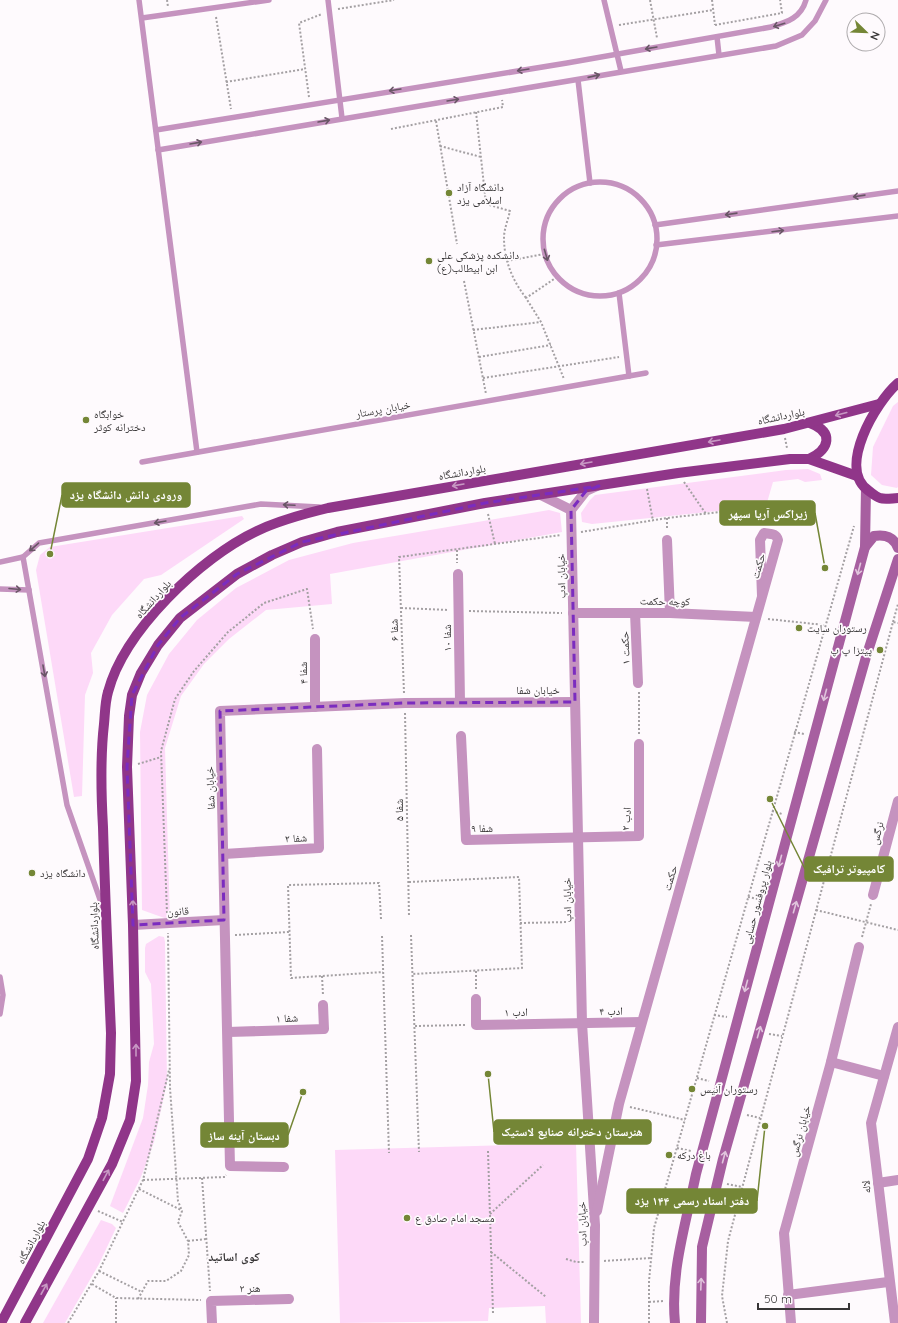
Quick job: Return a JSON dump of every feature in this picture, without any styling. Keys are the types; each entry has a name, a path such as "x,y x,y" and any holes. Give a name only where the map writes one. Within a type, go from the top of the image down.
{"main road":[{"path":"898,376 895,385 878,404 867,425 857,455 857,476 866,489 880,498 898,498"},
{"name":"بلواردانشگاه","path":"2,1323 88,1159 102,1118 110,1074 111,1033 105,915 100,761 107,693 117,668 134,639 161,606 194,574 224,549 257,531 293,516 328,508 784,429 878,404"},
{"path":"809,459 819,454 826,444 826,435 821,427 810,422"},
{"path":"26,1323 112,1164 130,1120 135,1088 136,1024 127,767 132,695 141,673 158,645 180,618 238,574 272,555 316,538 337,532 485,503 678,473 790,459 809,459 857,476"},
{"name":"بلوار پروفسور حسابی","path":"675,1323 673,1300 677,1263 701,1154 865,547 866,489"},
{"path":"865,547 874,536 880,535 891,539 898,548"},
{"path":"701,1323 702,1247 718,1182 861,672 898,559"}],"street":[{"path":"541,495 571,510 586,491 599,486"},
{"name":"خیابان ادب","path":"571,510 582,1023 595,1225 594,1323"},
{"path":"762,596 760,540 764,533"},
{"name":"حکمت","path":"595,1225 619,1104 778,540 777,536 773,534 764,533"},
{"path":"667,540 670,613"},
{"name":"شفا ۱۰","path":"458,574 460,702"},
{"name":"کوچه حکمت","path":"573,613 670,613 756,617"},
{"name":"حکمت ۱","path":"635,613 638,683"},
{"name":"شفا ۴","path":"315,639 315,707"},
{"name":"خیابان شفا","path":"230,1166 220,711 405,703 575,702"},
{"name":"شفا ۹","path":"461,736 466,840 578,838"},
{"name":"ادب ۲","path":"578,838 639,836 639,744"},
{"name":"شفا ۲","path":"224,854 319,848 317,750"},
{"name":"نرگس","path":"874,895 898,801"},
{"name":"قانون","path":"133,925 224,920"},
{"name":"خیابان نرگس","path":"791,1323 784,1233 831,1062 859,948"},
{"path":"476,999 476,1025"},
{"name":"شفا ۱","path":"228,1032 324,1029 323,1005"},
{"name":"ادب ۴","path":"582,1023 641,1022"},
{"name":"ادب ۱","path":"476,1025 582,1023"},
{"name":"لاله","path":"895,1323 888,1282 871,1123 898,1027"},
{"path":"831,1062 884,1076"},
{"path":"230,1166 284,1167"},
{"path":"878,1183 898,1180"},
{"path":"788,1294 888,1282"},
{"name":"هنر ۲","path":"211,1301 289,1299"},
{"path":"211,1301 212,1323"}],"lane":[{"path":"139,0 197,452"},
{"path":"142,18 269,0"},
{"path":"328,0 342,118"},
{"path":"605,0 616,54 621,70"},
{"path":"156,130 659,47 771,27 791,21 804,7 806,0"},
{"path":"158,150 342,118 578,80 621,70 776,46 802,35 815,21 826,0"},
{"path":"717,37 719,55"},
{"path":"578,80 590,183"},
{"path":"604,182 618,185 631,191 642,200 650,212 655,225 656,245 653,258 648,269 630,287 619,293 600,296 582,293 565,285 552,271 544,254 543,235 547,217 557,201 572,189 590,183 604,182"},
{"path":"655,225 898,191"},
{"path":"656,245 898,216"},
{"path":"619,293 629,376"},
{"name":"خیابان پرستار","path":"142,462 646,373"},
{"path":"0,562 23,557 39,543 261,504 328,508"},
{"path":"23,557 67,805 105,915"},
{"path":"0,589 29,590"},
{"path":"0,977 4,995 0,1014"}],"path":[{"path":"310,104 299,22 330,11 394,0"},
{"path":"650,0 659,47"},
{"path":"712,0 717,37"},
{"path":"715,25 782,13 780,0"},
{"path":"214,8 232,118"},
{"path":"610,26 713,10"},
{"path":"226,82 305,69"},
{"path":"391,129 503,107"},
{"path":"476,112 486,204 510,211 504,238 507,261 515,284 541,322 568,387"},
{"path":"436,120 457,244"},
{"path":"440,146 481,157"},
{"path":"507,261 544,254"},
{"path":"526,298 557,277"},
{"path":"464,281 487,401"},
{"path":"474,330 541,322"},
{"path":"479,357 551,344"},
{"path":"483,378 626,356"},
{"path":"784,429 790,459"},
{"path":"678,473 706,514"},
{"path":"646,479 653,521"},
{"path":"485,503 495,544 756,508 764,533"},
{"path":"650,1323 649,1302 654,1228 824,625 854,524"},
{"name":"شفا ۶","path":"405,703 399,557 495,544"},
{"path":"726,1323 722,1296 728,1241 898,604"},
{"path":"401,608 573,613"},
{"path":"756,617 824,625"},
{"path":"893,622 898,623"},
{"path":"638,683 639,744"},
{"name":"شفا ۵","path":"405,703 409,916"},
{"path":"127,767 161,757"},
{"path":"408,882 519,877 522,968 412,974"},
{"path":"381,919 379,883 288,885 291,978 383,972"},
{"path":"859,948 874,895"},
{"path":"816,910 898,930"},
{"path":"520,923 580,921"},
{"path":"138,1299 148,1281 166,1281 181,1271 189,1255 188,1241 178,1222 182,1211 178,1201 170,1065 168,923"},
{"path":"225,935 289,932"},
{"path":"411,935 420,1152"},
{"path":"382,936 389,1153"},
{"path":"476,970 476,999"},
{"path":"322,976 323,1005"},
{"path":"415,1026 476,1025"},
{"path":"68,1323 99,1271 143,1180 170,1065"},
{"path":"619,1104 685,1120"},
{"path":"677,1148 701,1154"},
{"path":"488,1151 493,1313"},
{"path":"490,1214 542,1165"},
{"path":"143,1180 226,1177 230,1166"},
{"path":"92,1284 116,1298 211,1301 202,1178"},
{"path":"718,1182 742,1187"},
{"path":"139,1189 182,1211"},
{"path":"89,1207 123,1222"},
{"path":"188,1241 206,1239"},
{"path":"491,1252 546,1297"},
{"path":"566,1259 576,1262 594,1262 651,1258"},
{"path":"99,1271 142,1292"},
{"path":"116,1298 116,1323"},
{"path":"649,1302 673,1300"}],"highlighted area":[{"path":"599,486 586,491 571,510 575,702 405,703 220,711 224,920 133,925 127,767 132,695 158,645 180,618 237,574 302,542 485,503"}],"shaded area":[{"path":"898,402 897,488 882,485 871,475 873,447 893,406"},
{"path":"808,469 820,474 822,480 805,482 798,479 773,482 766,506 592,524 582,522 581,513 595,495 786,470"},
{"path":"549,510 560,513 562,532 330,574 332,604 266,610 229,639 204,664 181,696 165,748 170,920 142,910 140,732 147,695 169,654 197,620 236,588 289,560 353,543"},
{"path":"242,516 244,519 161,575 144,579 112,615 91,653 93,673 85,695 82,796 74,797 36,570 40,555 50,547"},
{"path":"159,936 164,937 165,942 167,1082 154,1142 141,1177 123,1213 110,1206 143,1118 148,1085 149,1062 154,1044 151,984 145,972 145,948 146,944"},
{"path":"576,1143 581,1323 546,1323 545,1306 489,1308 488,1321 340,1323 335,1150"},
{"path":"101,1220 112,1224 116,1228 99,1264 65,1323 43,1323"}],"place":[{"name":"دانشگاه آزاد اسلامی یزد","path":"449,193"},
{"name":"دانشکده پزشکی علی ابن ابیطالب(ع)","path":"429,261"},
{"name":"خوابگاه دخترانه کوثر","path":"86,420"},
{"name":"ورودی دانش دانشگاه یزد","path":"50,554"},
{"name":"زیراکس آریا سپهر","path":"825,568"},
{"name":"رستوران سایت","path":"799,628"},
{"name":"پیتزا پ پ","path":"880,650"},
{"name":"کامپیوتر ترافیک","path":"770,799"},
{"name":"دانشگاه یزد","path":"32,873"},
{"name":"هنرستان دخترانه صنایع لاستیک","path":"488,1074"},
{"name":"رستوران آنیس","path":"692,1089"},
{"name":"دبستان آینه ساز","path":"303,1092"},
{"name":"دفتر اسناد رسمی ۱۴۴ یزد","path":"765,1126"},
{"name":"باغ درکه","path":"669,1155"},
{"name":"مسجد امام صادق ع","path":"407,1218"}],"district":[{"name":"کوی اساتید","path":"234,1256"}]}
